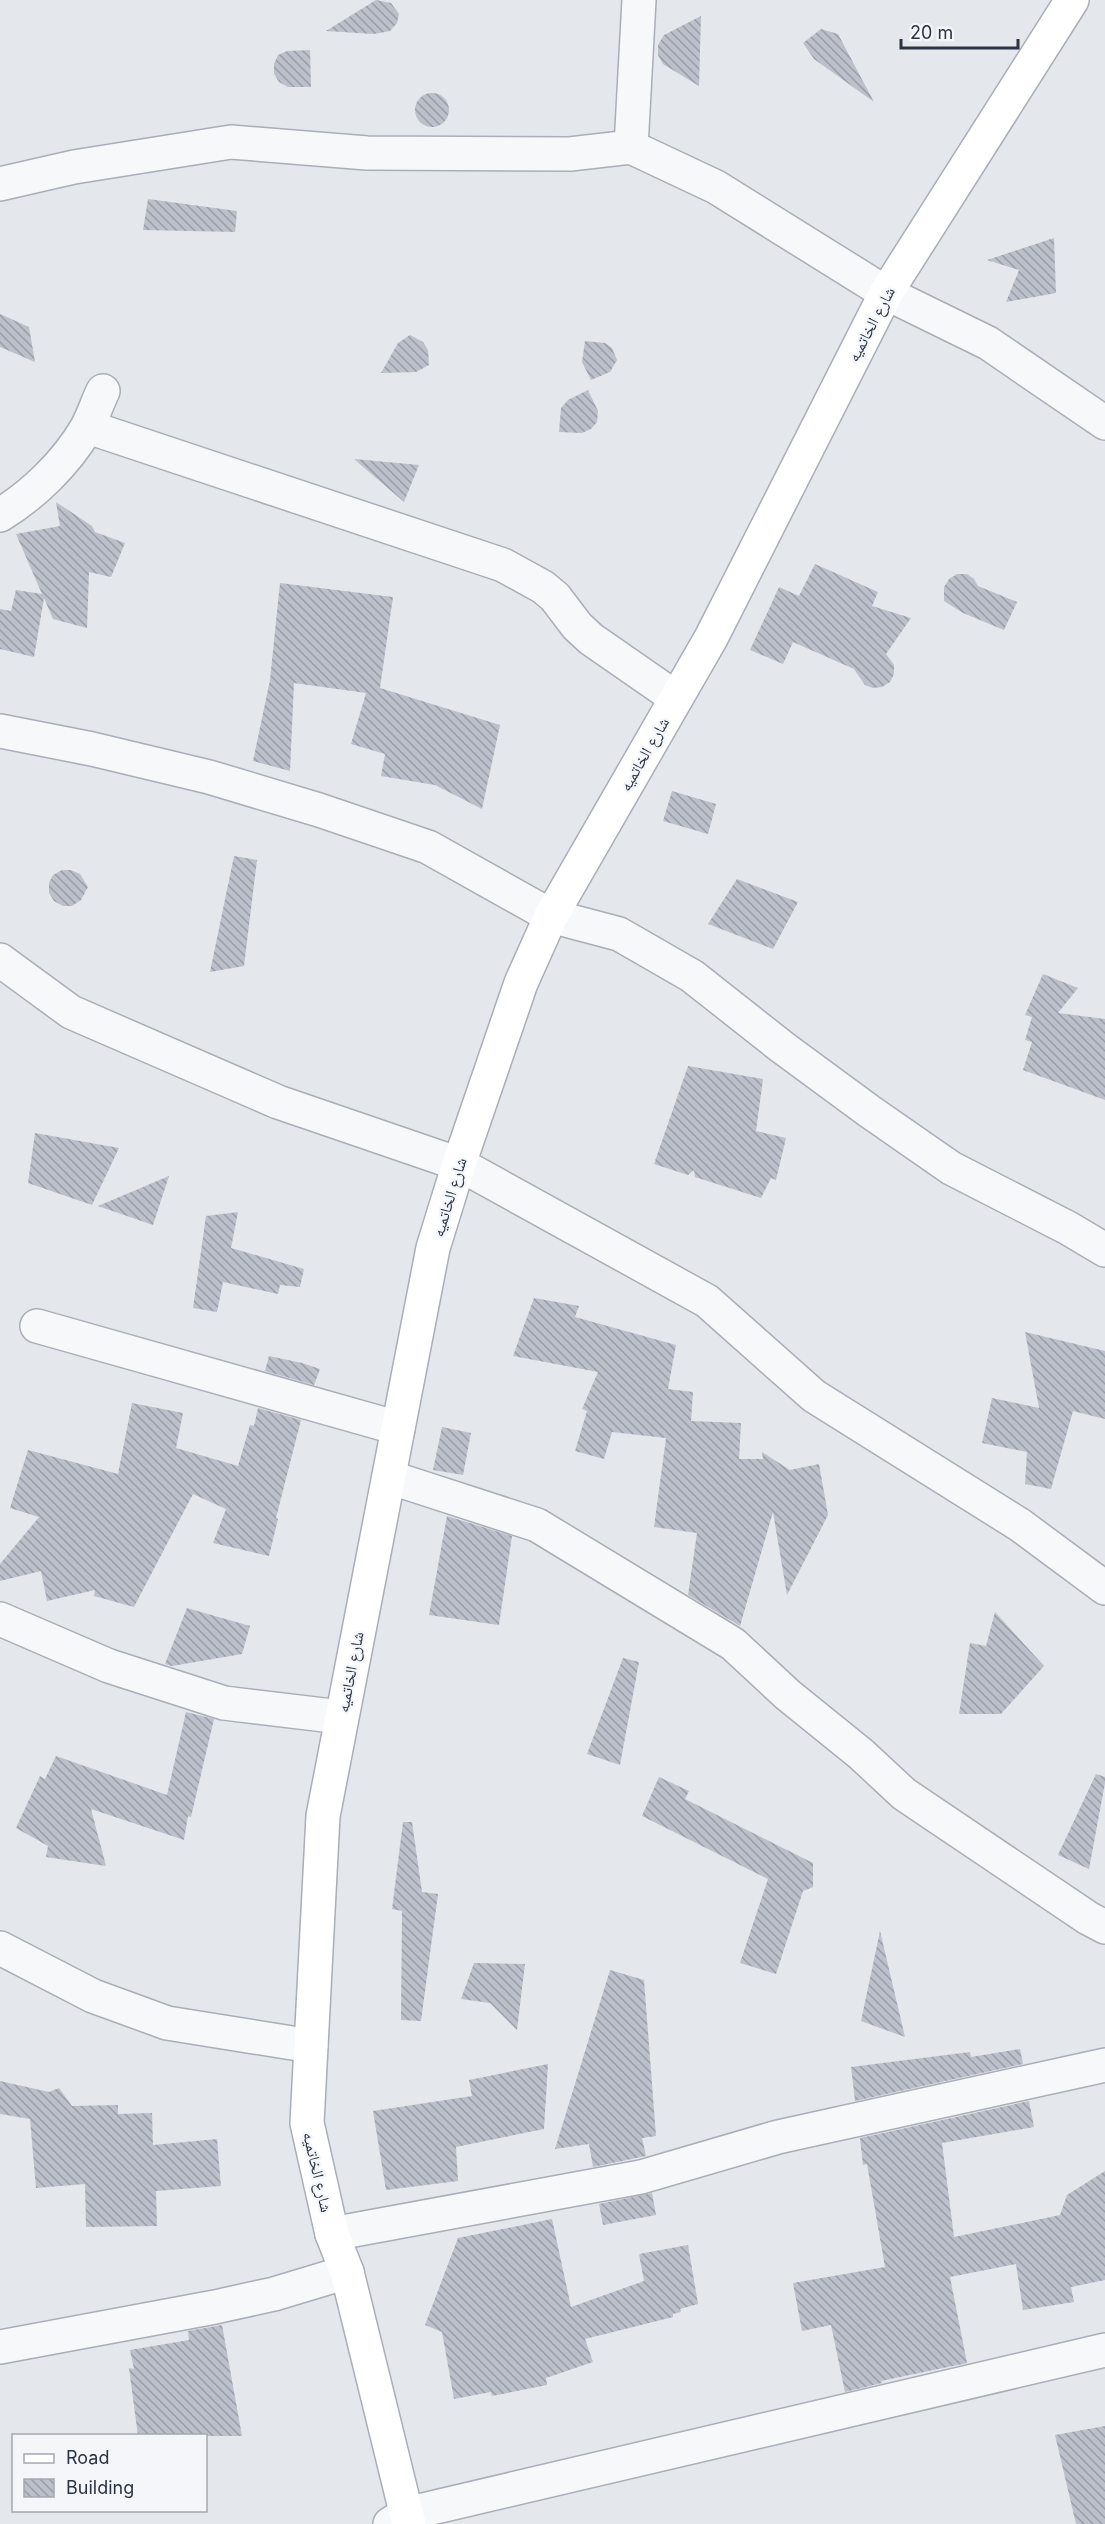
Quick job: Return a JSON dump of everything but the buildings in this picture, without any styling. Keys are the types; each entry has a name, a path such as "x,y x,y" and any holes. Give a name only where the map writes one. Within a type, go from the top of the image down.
{"street":[{"path":"630,147 639,0"},
{"name":"شارع الخاتميه","path":"402,2521 347,2272 332,2234 307,2123 323,1816 433,1248 459,1164 522,983 551,916 711,638 886,293 1072,0"},
{"path":"0,184 74,167 231,142 367,153 570,153 630,147 716,187 886,293 988,343 1105,423"},
{"path":"0,515 14,507 60,465 87,427 103,391"},
{"path":"87,427 502,565 543,587 555,597 577,626 591,639 676,698"},
{"path":"0,731 92,749 209,777 319,810 428,848 551,916 619,934 692,976 782,1047 951,1168 1068,1228 1105,1250"},
{"path":"0,960 71,1012 278,1102 459,1164 707,1301 814,1396 1020,1526 1105,1588"},
{"path":"38,1326 398,1428"},
{"path":"389,1477 537,1525 734,1644 788,1695 861,1754 904,1794 1088,1918 1105,1927"},
{"path":"0,1619 109,1666 224,1703 341,1717"},
{"path":"0,1948 93,1996 167,2023 311,2046"},
{"path":"332,2234 641,2177 778,2137 1105,2065"},
{"path":"0,2347 215,2307 274,2294 347,2272"},
{"path":"402,2521 1105,2350"}]}
